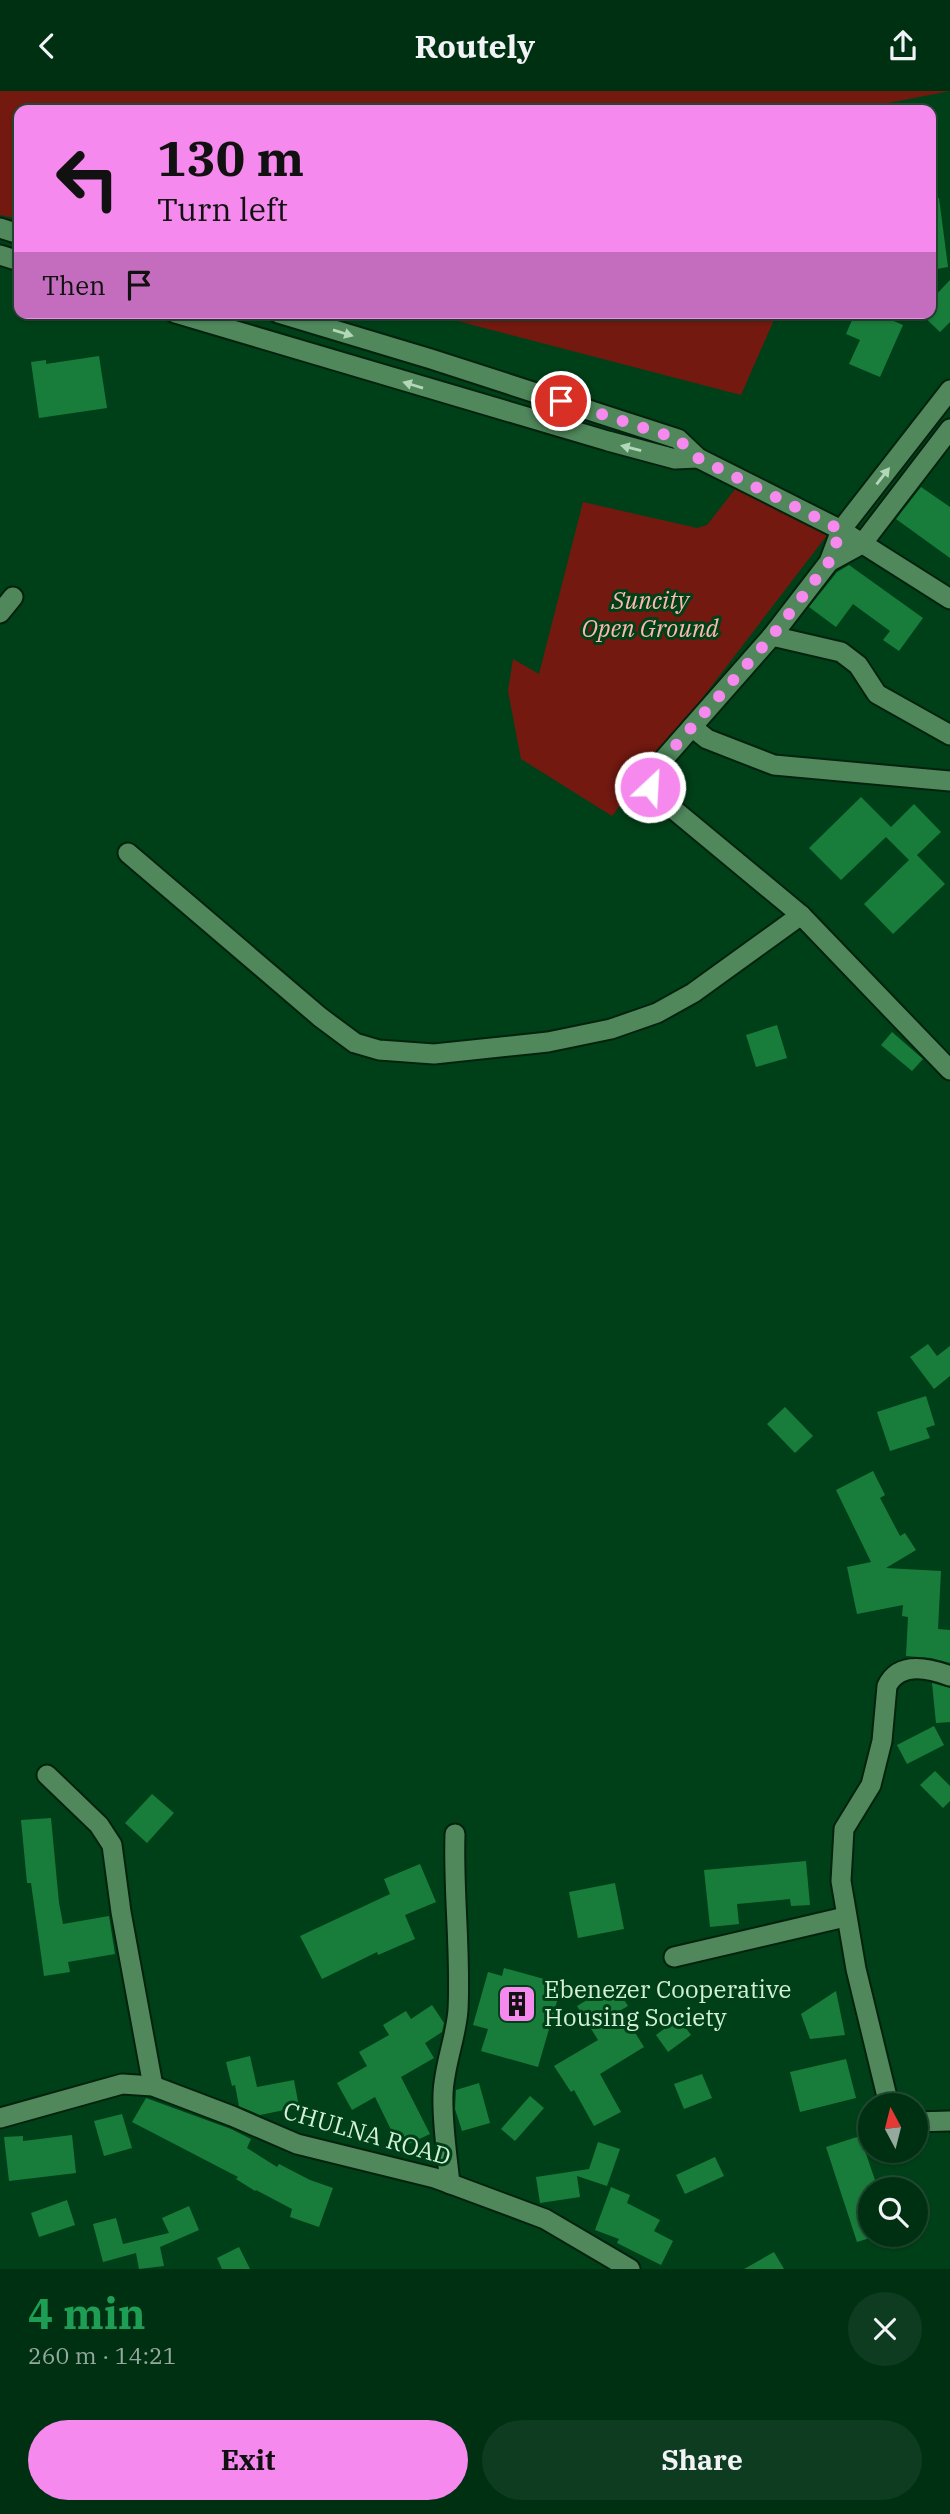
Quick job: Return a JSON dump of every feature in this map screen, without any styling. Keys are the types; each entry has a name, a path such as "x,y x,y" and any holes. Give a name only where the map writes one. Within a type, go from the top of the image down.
{"street":[{"path":"195,319 608,442 675,459 698,458"},
{"path":"298,319 678,439 698,458 841,530 950,599"},
{"path":"950,390 841,530 829,562 772,636 649,779 655,794 801,915 950,1070"},
{"path":"829,562 862,544 950,429"},
{"path":"0,613 13,597"},
{"path":"772,636 841,652 858,665 877,694 950,735"},
{"path":"692,727 707,739 775,765 950,781"},
{"path":"128,853 320,1017 355,1043 379,1050 434,1054 548,1042 611,1030 657,1013 693,993 801,915"},
{"path":"886,2093 845,1917 841,1881 844,1829 871,1784 882,1741 887,1686 891,1678 915,1668 934,1670 950,1676"},
{"path":"47,1776 99,1825 112,1845 121,1912 153,2086"},
{"path":"450,2184 443,2094 458,2009 455,1834"},
{"path":"674,1957 845,1917"},
{"name":"CHULNA ROAD","path":"0,2118 122,2084 153,2086 298,2144 450,2184 545,2219 630,2269"},
{"path":"928,2122 950,2121"}],"green space":[{"path":"0,91 950,91 878,105 14,105 14,218 0,215"},
{"path":"450,319 774,319 741,395"},
{"name":"Suncity Open Ground","path":"736,488 831,530 612,816 521,759 508,691 513,659 539,674 583,502 697,528 707,525"}],"building":[{"path":"936,198 939,198 948,267 936,269"},
{"path":"950,280 950,322 940,332 926,319 936,319 936,295"},
{"path":"852,319 889,319 903,325 880,377 849,364 860,340 846,334"},
{"path":"99,356 107,408 39,418 31,362 46,360 46,364"},
{"path":"921,487 950,507 950,558 896,519"},
{"path":"849,565 923,618 899,651 883,640 890,631 853,604 836,627 809,607 837,572"},
{"path":"861,797 891,827 914,804 941,832 917,855 945,884 893,934 864,904 909,860 886,837 841,880 809,848"},
{"path":"777,1025 787,1058 756,1067 746,1035"},
{"path":"892,1032 923,1059 912,1071 881,1045"},
{"path":"928,1344 937,1356 950,1346 950,1376 934,1389 910,1357"},
{"path":"926,1396 935,1425 926,1428 930,1438 890,1451 877,1412"},
{"path":"785,1407 813,1436 795,1453 767,1424"},
{"path":"873,1471 885,1495 880,1498 900,1536 905,1533 916,1550 886,1568 941,1571 938,1629 950,1630 950,1663 906,1656 908,1617 902,1616 903,1605 857,1614 847,1567 871,1562 836,1490"},
{"path":"932,1683 950,1688 950,1722 936,1723"},
{"path":"934,1726 944,1745 907,1764 897,1745"},
{"path":"935,1771 950,1786 950,1801 943,1808 920,1785"},
{"path":"152,1794 174,1813 147,1843 125,1823"},
{"path":"51,1818 63,1924 109,1916 115,1954 68,1962 70,1972 44,1976 31,1883 27,1883 21,1820"},
{"path":"806,1861 810,1905 791,1906 790,1899 737,1904 739,1924 710,1927 704,1870"},
{"path":"420,1864 436,1902 405,1915 415,1939 378,1955 377,1952 322,1979 300,1936 390,1894 384,1879"},
{"path":"615,1883 624,1929 578,1938 569,1892"},
{"name":"Ebenezer Cooperative Housing Society","path":"504,1968 562,1984 538,2067 481,2051 488,2029 473,2025 488,1972 502,1976"},
{"path":"614,1984 628,2006 621,2010 644,2047 600,2074 621,2112 594,2126 574,2090 571,2092 554,2066 598,2040 577,2006"},
{"path":"836,1991 845,2035 810,2039 801,2014"},
{"path":"432,2005 444,2023 442,2032 425,2043 434,2058 401,2077 430,2134 400,2148 375,2097 352,2110 337,2083 367,2066 359,2052 389,2035 383,2025 406,2011 411,2019"},
{"path":"679,2018 691,2035 668,2052 656,2035"},
{"path":"250,2056 257,2087 294,2080 299,2107 260,2115 239,2106 235,2085 232,2086 226,2062"},
{"path":"846,2059 856,2098 800,2112 790,2072"},
{"path":"702,2074 712,2098 684,2109 674,2084"},
{"path":"479,2083 490,2123 462,2131 455,2109 456,2090"},
{"path":"530,2096 544,2108 515,2141 501,2129"},
{"path":"146,2098 231,2129 251,2139 247,2148 277,2167 279,2164 333,2188 319,2227 290,2217 292,2209 255,2191 236,2179 238,2177 132,2122"},
{"path":"122,2114 132,2148 104,2156 94,2121"},
{"path":"72,2135 76,2173 9,2181 4,2137 23,2136 23,2141"},
{"path":"858,2137 858,2163 869,2163 874,2177 858,2177 858,2242 857,2242 826,2147"},
{"path":"598,2142 620,2149 607,2186 577,2176 580,2197 540,2203 536,2177 589,2169"},
{"path":"715,2157 724,2176 685,2194 676,2175"},
{"path":"611,2187 630,2195 627,2203 660,2220 654,2231 673,2241 661,2265 617,2243 619,2239 595,2230"},
{"path":"67,2200 75,2225 39,2237 31,2213"},
{"path":"189,2206 199,2230 160,2247 164,2266 139,2269 136,2253 103,2262 93,2224 116,2218 123,2244 169,2233 162,2218"},
{"path":"239,2247 250,2269 222,2269 217,2258"},
{"path":"774,2252 784,2269 744,2269"}],"place":[{"name":"Ebenezer Cooperative Housing Society","path":"517,2004"}],"route":[{"path":"561,401 678,439 698,458 841,530 829,562 772,636 655,769 649,779 650,787"}]}
